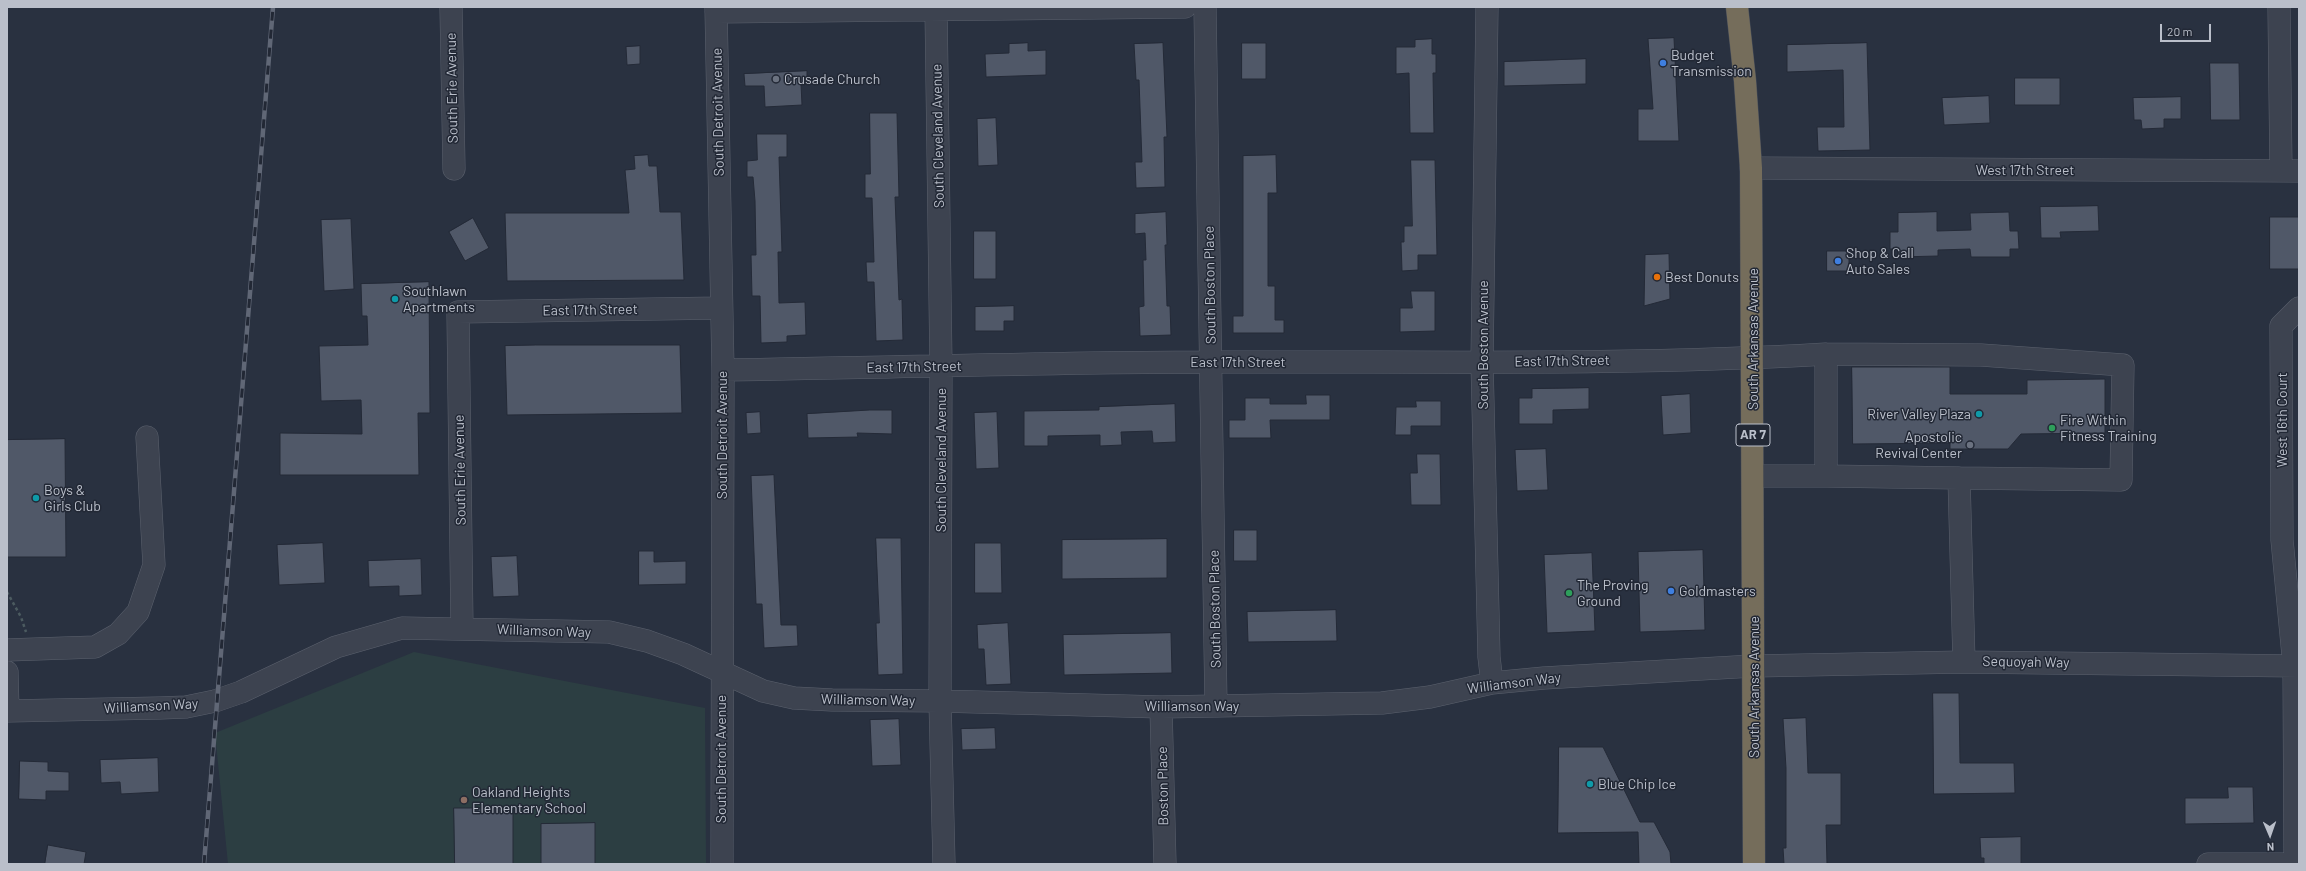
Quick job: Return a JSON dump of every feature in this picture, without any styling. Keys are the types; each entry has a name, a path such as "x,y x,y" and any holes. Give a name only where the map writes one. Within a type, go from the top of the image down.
{"highway":[{"name":"South Arkansas Avenue","path":"1737,7 1745,81 1751,168 1754,864"}],"street":[{"name":"South Erie Avenue","path":"451,7 454,169"},
{"path":"716,10 1185,7"},
{"name":"South Boston Place","path":"1206,7 1216,706"},
{"name":"South Boston Avenue","path":"1487,7 1482,362 1489,657 1492,683"},
{"path":"2279,7 2290,171"},
{"name":"South Cleveland Avenue","path":"936,9 941,367 940,701 944,864"},
{"name":"South Detroit Avenue","path":"716,10 723,370 721,672 722,864"},
{"name":"West 17th Street","path":"1751,168 2290,171"},
{"name":"East 17th Street","path":"458,312 721,308"},
{"name":"West 16th Court","path":"2295,864 2297,666 2281,326 2299,308"},
{"name":"South Erie Avenue","path":"458,312 462,628"},
{"path":"1826,354 1826,476"},
{"name":"East 17th Street","path":"723,370 1212,362 1482,362 1753,358 1826,354 1981,355 2122,365 2120,480 1959,478"},
{"path":"7,650 95,647 118,634 138,612 154,565 147,437"},
{"path":"1753,476 1959,478 1964,662"},
{"name":"Williamson Way","path":"8,711 160,708 194,705 215,701 241,692 336,646 402,628 609,632 661,646 763,691 794,698 832,700 940,701 1161,707 1382,703 1430,697 1492,683 1544,678 1753,666"},
{"name":"Sequoyah Way","path":"1753,666 1964,662 2297,666"},
{"path":"7,672 8,711"},
{"name":"Boston Place","path":"1161,707 1165,864"},
{"path":"2208,864 2299,864"}],"path":[{"path":"7,592 21,617 27,635"}],"shaded area":[{"name":"Oakland Heights Elementary School","path":"414,652 705,708 706,864 228,864 215,733"}],"building":[{"path":"1674,38 1679,141 1638,141 1638,109 1653,109 1648,39"},
{"path":"1432,39 1432,54 1436,54 1436,73 1433,73 1434,133 1410,133 1409,73 1396,74 1396,47 1415,47 1415,40"},
{"path":"1028,43 1028,51 1046,50 1046,75 986,77 985,54 1009,53 1009,44"},
{"path":"1163,43 1167,137 1164,137 1165,187 1136,188 1135,162 1142,162 1139,80 1136,80 1134,44"},
{"path":"1242,43 1266,43 1266,79 1242,79"},
{"path":"1867,43 1870,150 1818,151 1817,127 1844,127 1843,70 1787,72 1787,45"},
{"path":"640,46 640,64 627,65 626,47"},
{"path":"1586,59 1586,84 1504,86 1504,62"},
{"path":"2210,63 2239,63 2240,120 2211,120"},
{"path":"807,71 807,84 801,84 802,105 765,107 764,86 745,86 744,74"},
{"path":"2015,78 2060,78 2060,105 2015,105"},
{"path":"1989,96 1990,123 1944,125 1942,98"},
{"path":"2181,97 2181,119 2164,119 2164,128 2142,129 2141,120 2134,120 2133,98"},
{"path":"870,113 897,113 899,197 895,197 899,300 902,299 903,340 876,341 874,282 867,282 866,262 874,262 872,198 865,198 865,174 870,174"},
{"path":"996,118 998,165 978,166 977,119"},
{"path":"757,134 787,134 787,157 779,157 782,252 778,252 779,303 805,302 806,335 787,336 787,342 761,343 760,296 752,296 751,255 756,255 755,201 753,177 747,177 747,161 757,160"},
{"path":"648,155 649,166 657,166 660,212 681,212 684,280 507,281 505,213 629,213 625,170 635,169 634,156"},
{"path":"1276,155 1277,193 1268,193 1268,286 1275,286 1275,320 1284,320 1284,333 1233,333 1233,316 1243,316 1243,156"},
{"path":"1411,160 1435,160 1437,255 1418,255 1418,270 1402,271 1401,242 1404,242 1404,226 1412,226"},
{"path":"2098,206 2099,231 2060,232 2061,238 2041,238 2040,207"},
{"path":"1166,212 1167,245 1165,245 1167,306 1170,306 1171,335 1140,336 1139,307 1144,306 1143,260 1146,260 1145,233 1135,234 1135,214"},
{"path":"1937,212 1937,231 1971,230 1970,213 2009,212 2010,231 2018,231 2019,249 2010,249 2010,257 1971,257 1970,249 1938,250 1938,256 1898,257 1898,249 1890,249 1890,232 1898,232 1898,213"},
{"path":"2270,217 2299,217 2299,269 2270,269"},
{"name":"Southlawn Apartments","path":"473,218 489,248 465,261 449,232"},
{"path":"351,219 354,289 324,291 321,220"},
{"path":"974,231 996,231 996,279 974,279"},
{"name":"Shop & Call Auto Sales","path":"1827,251 1849,251 1849,271 1827,271"},
{"name":"Best Donuts","path":"1669,254 1670,299 1644,306 1645,255"},
{"path":"429,282 430,413 418,413 419,475 280,475 280,433 362,434 361,400 321,401 319,346 368,345 367,316 362,316 361,284"},
{"path":"1411,291 1435,291 1435,331 1400,332 1400,308 1412,308"},
{"path":"1014,306 1014,321 1004,321 1004,331 975,331 975,307"},
{"path":"680,345 682,413 507,415 505,346"},
{"name":"River Valley Plaza","path":"1852,367 1950,367 1950,394 2027,394 2027,380 2105,379 2105,433 2021,434 2008,449 1950,449 1950,443 1853,444"},
{"path":"1589,388 1589,409 1553,410 1553,424 1519,424 1519,398 1532,398 1532,389"},
{"path":"1690,394 1691,433 1663,435 1661,396"},
{"path":"1306,395 1330,395 1330,420 1270,420 1271,438 1229,438 1229,420 1245,420 1245,398 1270,398 1270,404 1306,404"},
{"path":"1416,401 1441,401 1441,426 1411,426 1411,435 1395,435 1396,407 1416,407"},
{"path":"1175,404 1176,442 1153,443 1152,431 1121,432 1122,445 1100,446 1100,435 1048,436 1048,446 1024,446 1024,411 1099,410 1099,407"},
{"path":"892,410 892,434 857,433 858,437 808,438 807,414"},
{"path":"760,412 761,433 747,434 746,413"},
{"path":"997,412 999,468 976,469 974,413"},
{"name":"Boys & Girls Club","path":"65,439 66,557 7,557 7,440"},
{"path":"1546,449 1548,490 1517,491 1515,450"},
{"path":"1417,454 1440,454 1441,505 1411,505 1410,473 1417,473"},
{"path":"774,475 781,625 797,625 798,646 764,648 762,604 756,604 751,476"},
{"path":"1234,530 1257,530 1257,561 1234,561"},
{"path":"876,538 901,538 903,674 878,675 876,623 879,623"},
{"path":"1167,539 1167,578 1062,579 1062,540"},
{"path":"323,543 325,583 279,585 277,545"},
{"path":"975,543 1001,543 1002,593 975,593"},
{"name":"Goldmasters","path":"1703,550 1705,630 1640,632 1638,552"},
{"path":"639,551 654,551 654,562 686,561 686,584 639,585"},
{"name":"The Proving Ground","path":"1592,553 1595,631 1547,633 1544,555"},
{"path":"517,556 519,596 493,597 491,557"},
{"path":"421,559 422,595 399,596 399,586 369,587 368,561"},
{"path":"1336,610 1337,641 1248,642 1247,612"},
{"path":"1008,623 1011,684 986,685 984,649 978,649 977,625"},
{"path":"1171,633 1172,673 1064,675 1063,635"},
{"path":"1933,693 1959,693 1960,763 2014,763 2015,793 1934,794"},
{"path":"1806,718 1808,773 1841,773 1841,825 1826,825 1827,864 1784,864 1783,848 1786,848 1786,768 1783,719"},
{"path":"899,719 901,765 872,766 870,720"},
{"path":"995,728 996,749 962,750 961,729"},
{"name":"Blue Chip Ice","path":"1559,747 1603,747 1640,822 1654,822 1670,852 1671,864 1639,864 1638,832 1558,833"},
{"path":"158,758 159,792 121,794 120,782 101,783 100,760"},
{"path":"20,761 48,762 48,771 69,772 69,791 46,791 46,800 19,799"},
{"path":"2228,787 2253,787 2254,823 2185,824 2185,798 2228,798"},
{"name":"Oakland Heights Elementary School","path":"454,808 513,808 513,864 455,864"},
{"name":"Oakland Heights Elementary School","path":"595,823 595,864 541,864 541,824"},
{"path":"2021,837 2021,864 1984,864 1984,858 1981,858 1980,838"},
{"path":"48,845 86,852 84,864 45,864"}],"railway":[{"path":"204,864 273,7"}],"place":[{"name":"Budget Transmission","path":"1663,63"},
{"name":"Crusade Church","path":"776,79"},
{"name":"Shop & Call Auto Sales","path":"1838,261"},
{"name":"Best Donuts","path":"1657,277"},
{"name":"Southlawn Apartments","path":"395,299"},
{"name":"River Valley Plaza","path":"1979,414"},
{"name":"Fire Within Fitness Training","path":"2052,428"},
{"name":"Apostolic Revival Center","path":"1970,445"},
{"name":"Boys & Girls Club","path":"36,498"},
{"name":"Goldmasters","path":"1671,591"},
{"name":"The Proving Ground","path":"1569,593"},
{"name":"Blue Chip Ice","path":"1590,784"},
{"name":"Oakland Heights Elementary School","path":"464,800"}]}
